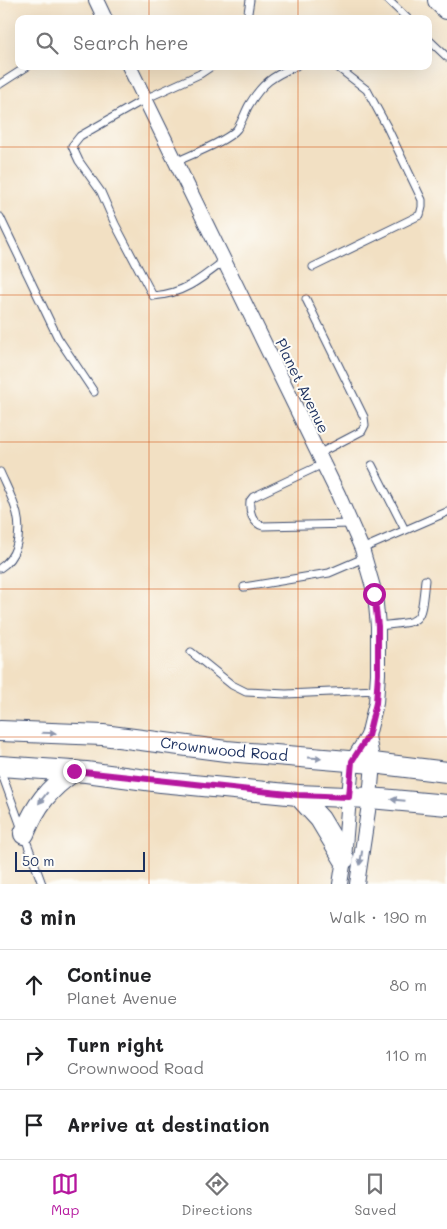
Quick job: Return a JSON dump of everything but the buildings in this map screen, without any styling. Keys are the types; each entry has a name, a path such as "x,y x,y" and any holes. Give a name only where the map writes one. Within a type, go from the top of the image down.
{"main road":[{"name":"Crownwood Road","path":"0,731 102,735 226,751 352,761 447,772"},
{"path":"0,767 74,771 298,795 370,798 447,805"},
{"path":"24,834 33,812 43,798 57,783 74,771"},
{"path":"298,795 320,819 344,859"}],"street":[{"path":"96,0 104,15"},
{"name":"Planet Avenue","path":"131,70 351,524 363,554 374,594 378,626 376,703 368,736 352,761 344,859 340,884"},
{"name":"Planet Avenue","path":"357,884 370,798 373,763 368,736"}],"lane":[{"path":"248,15 250,0"},
{"path":"388,0 404,15"},
{"path":"432,43 447,57"},
{"path":"0,84 22,70"},
{"path":"206,70 145,100 80,136 72,146 79,161 101,192 115,224 153,296 166,295 196,283 224,261"},
{"path":"176,162 237,130 263,84 275,75 287,70"},
{"path":"313,267 420,215 422,207 422,200 367,90 341,70"},
{"path":"0,217 58,338 94,392"},
{"path":"306,299 364,417 365,425 362,431 320,459 253,497 250,505 253,520 263,526 351,524"},
{"path":"372,465 405,530"},
{"path":"0,472 20,522 18,539 13,555 0,568"},
{"path":"244,588 329,573 405,530 447,512"},
{"path":"378,626 412,622 418,618 422,612 425,580"},
{"path":"191,652 232,685 246,692 286,694 377,690"},
{"path":"0,767 42,884"}],"route":[{"path":"74,771 161,782 298,795 349,797 352,761 368,736 376,703 378,626 374,594"}]}
